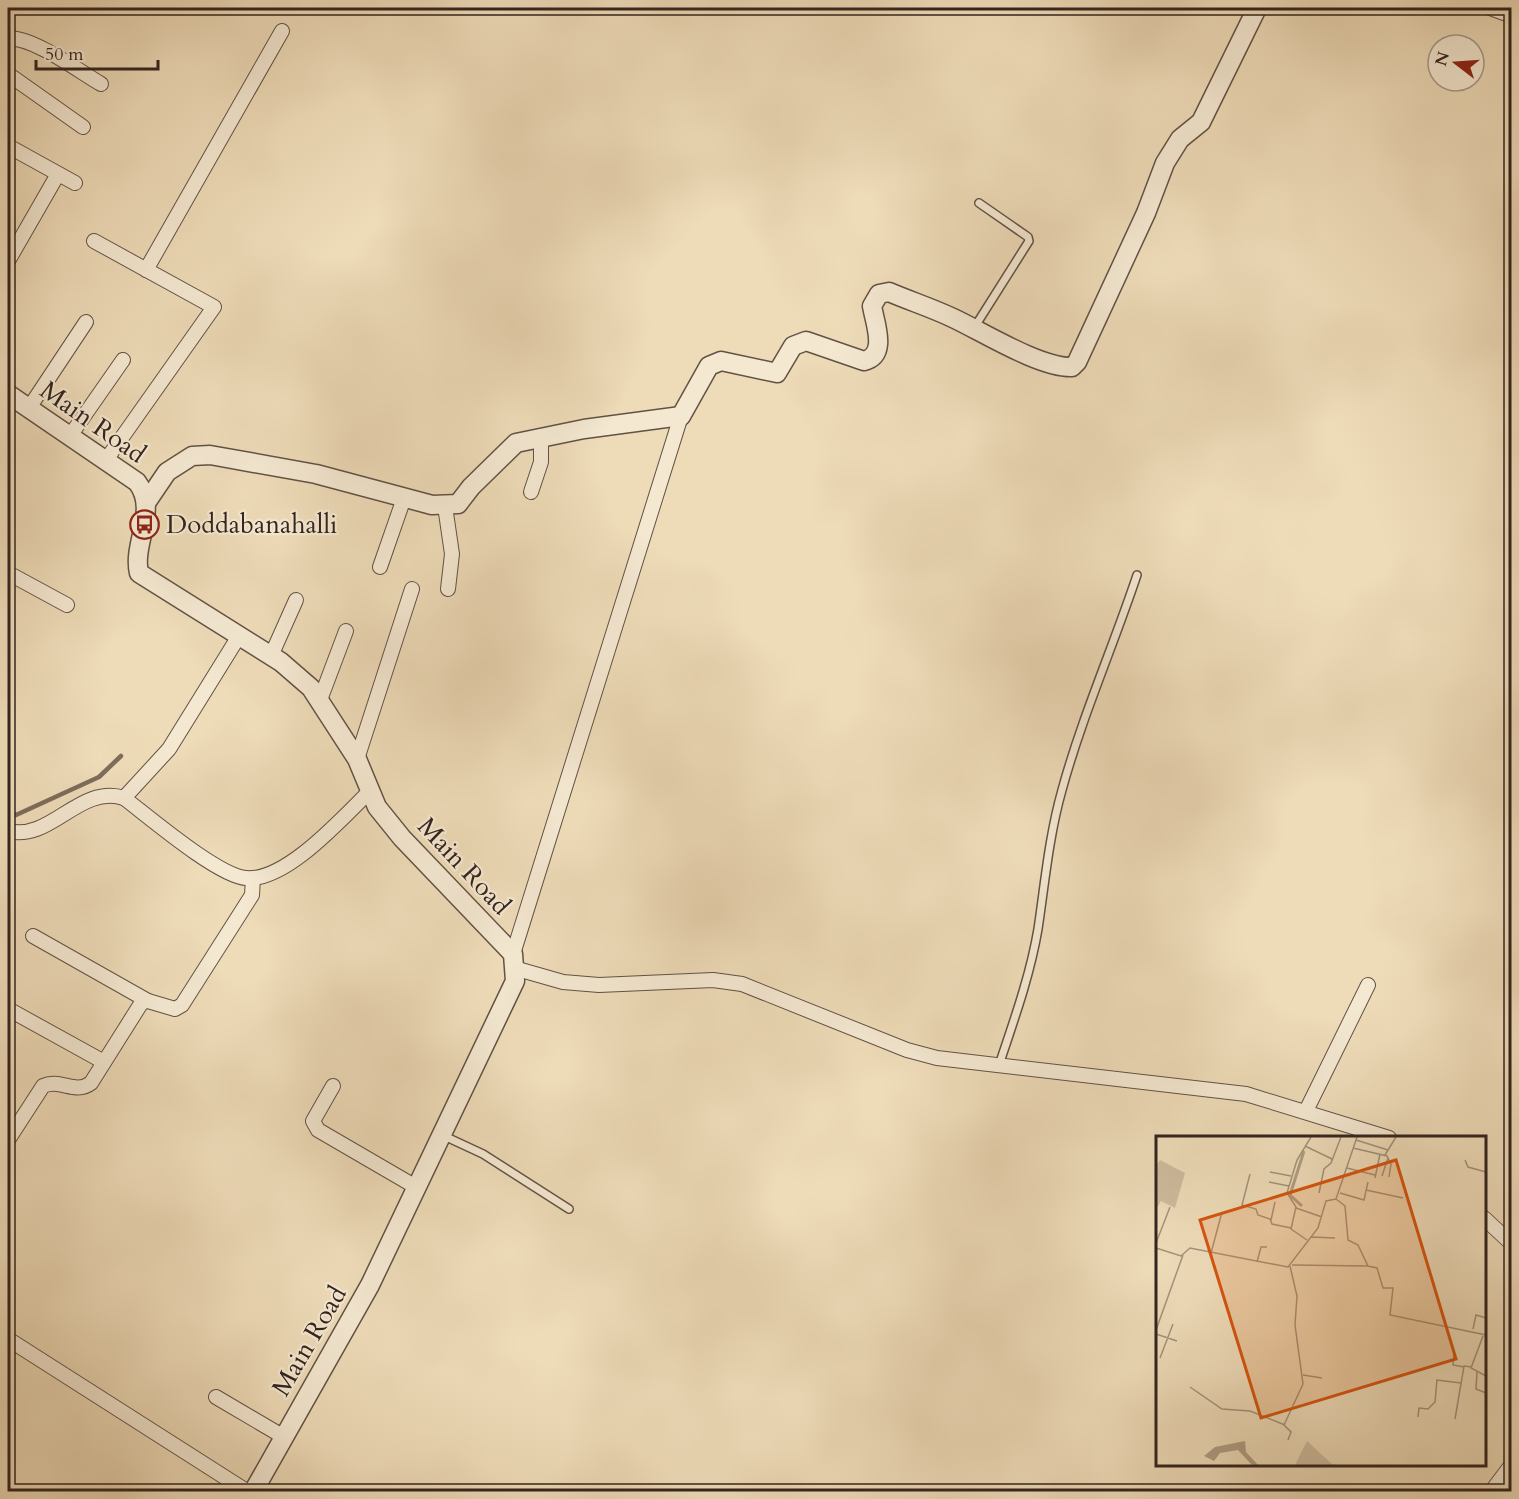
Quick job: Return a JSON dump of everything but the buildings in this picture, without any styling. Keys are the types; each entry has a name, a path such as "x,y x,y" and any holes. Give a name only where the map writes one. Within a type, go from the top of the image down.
{"street":[{"path":"1257,8 1201,122 1180,139 1165,163 1146,213 1077,362 1072,367 1064,367 1019,351 974,328 889,292 879,294 872,306 879,345 876,355 871,359 864,361 806,341 793,346 777,373 722,361 709,366 681,416 513,961 563,982 599,985 713,980 742,984 907,1050 937,1058 1246,1094 1386,1136"},
{"path":"1490,8 1512,16"},
{"path":"146,270 282,31"},
{"path":"8,38 17,38 41,49 102,84"},
{"path":"8,74 83,127"},
{"path":"8,146 75,183"},
{"path":"8,261 58,174"},
{"path":"94,241 214,307 106,459"},
{"path":"29,408 86,322"},
{"path":"70,436 123,360"},
{"name":"Main Road","path":"8,393 137,482 143,490 146,503 145,524 137,557 138,573 272,656 311,688 357,759 377,807 513,961 515,981 370,1285 251,1491"},
{"path":"146,503 167,472 192,456 210,455 316,474 404,498 445,506 463,500 471,487 516,443 541,436 681,416"},
{"path":"531,492 541,462 541,436"},
{"path":"380,567 404,498"},
{"path":"445,506 452,554 448,589"},
{"path":"8,573 67,605"},
{"path":"357,759 412,589"},
{"path":"272,656 296,600"},
{"path":"320,700 346,631"},
{"path":"124,798 169,748 239,636"},
{"path":"8,831 31,830 103,794 124,798 208,860 236,876 253,878 283,867 321,838 370,791"},
{"path":"33,936 148,1001 175,1009 182,1005 252,896 253,878"},
{"path":"1306,1111 1368,985"},
{"path":"8,1140 43,1086 55,1084 84,1088 91,1083 137,1007 148,1001"},
{"path":"8,1009 104,1062"},
{"path":"333,1086 313,1121 318,1130 416,1187"},
{"path":"1486,1219 1512,1244"},
{"path":"8,1339 251,1491"},
{"path":"216,1397 284,1437"},
{"path":"1491,1491 1512,1464"}],"lane":[{"path":"974,328 1029,241 1028,237 979,203"},
{"path":"999,1066 1028,978 1038,928 1048,850 1062,791 1087,709 1137,575"},
{"path":"441,1135 483,1154 569,1209"}],"waterway":[{"path":"8,810 16,815 99,777 121,756"}],"place":[{"name":"Doddabanahalli","path":"145,524"}]}
